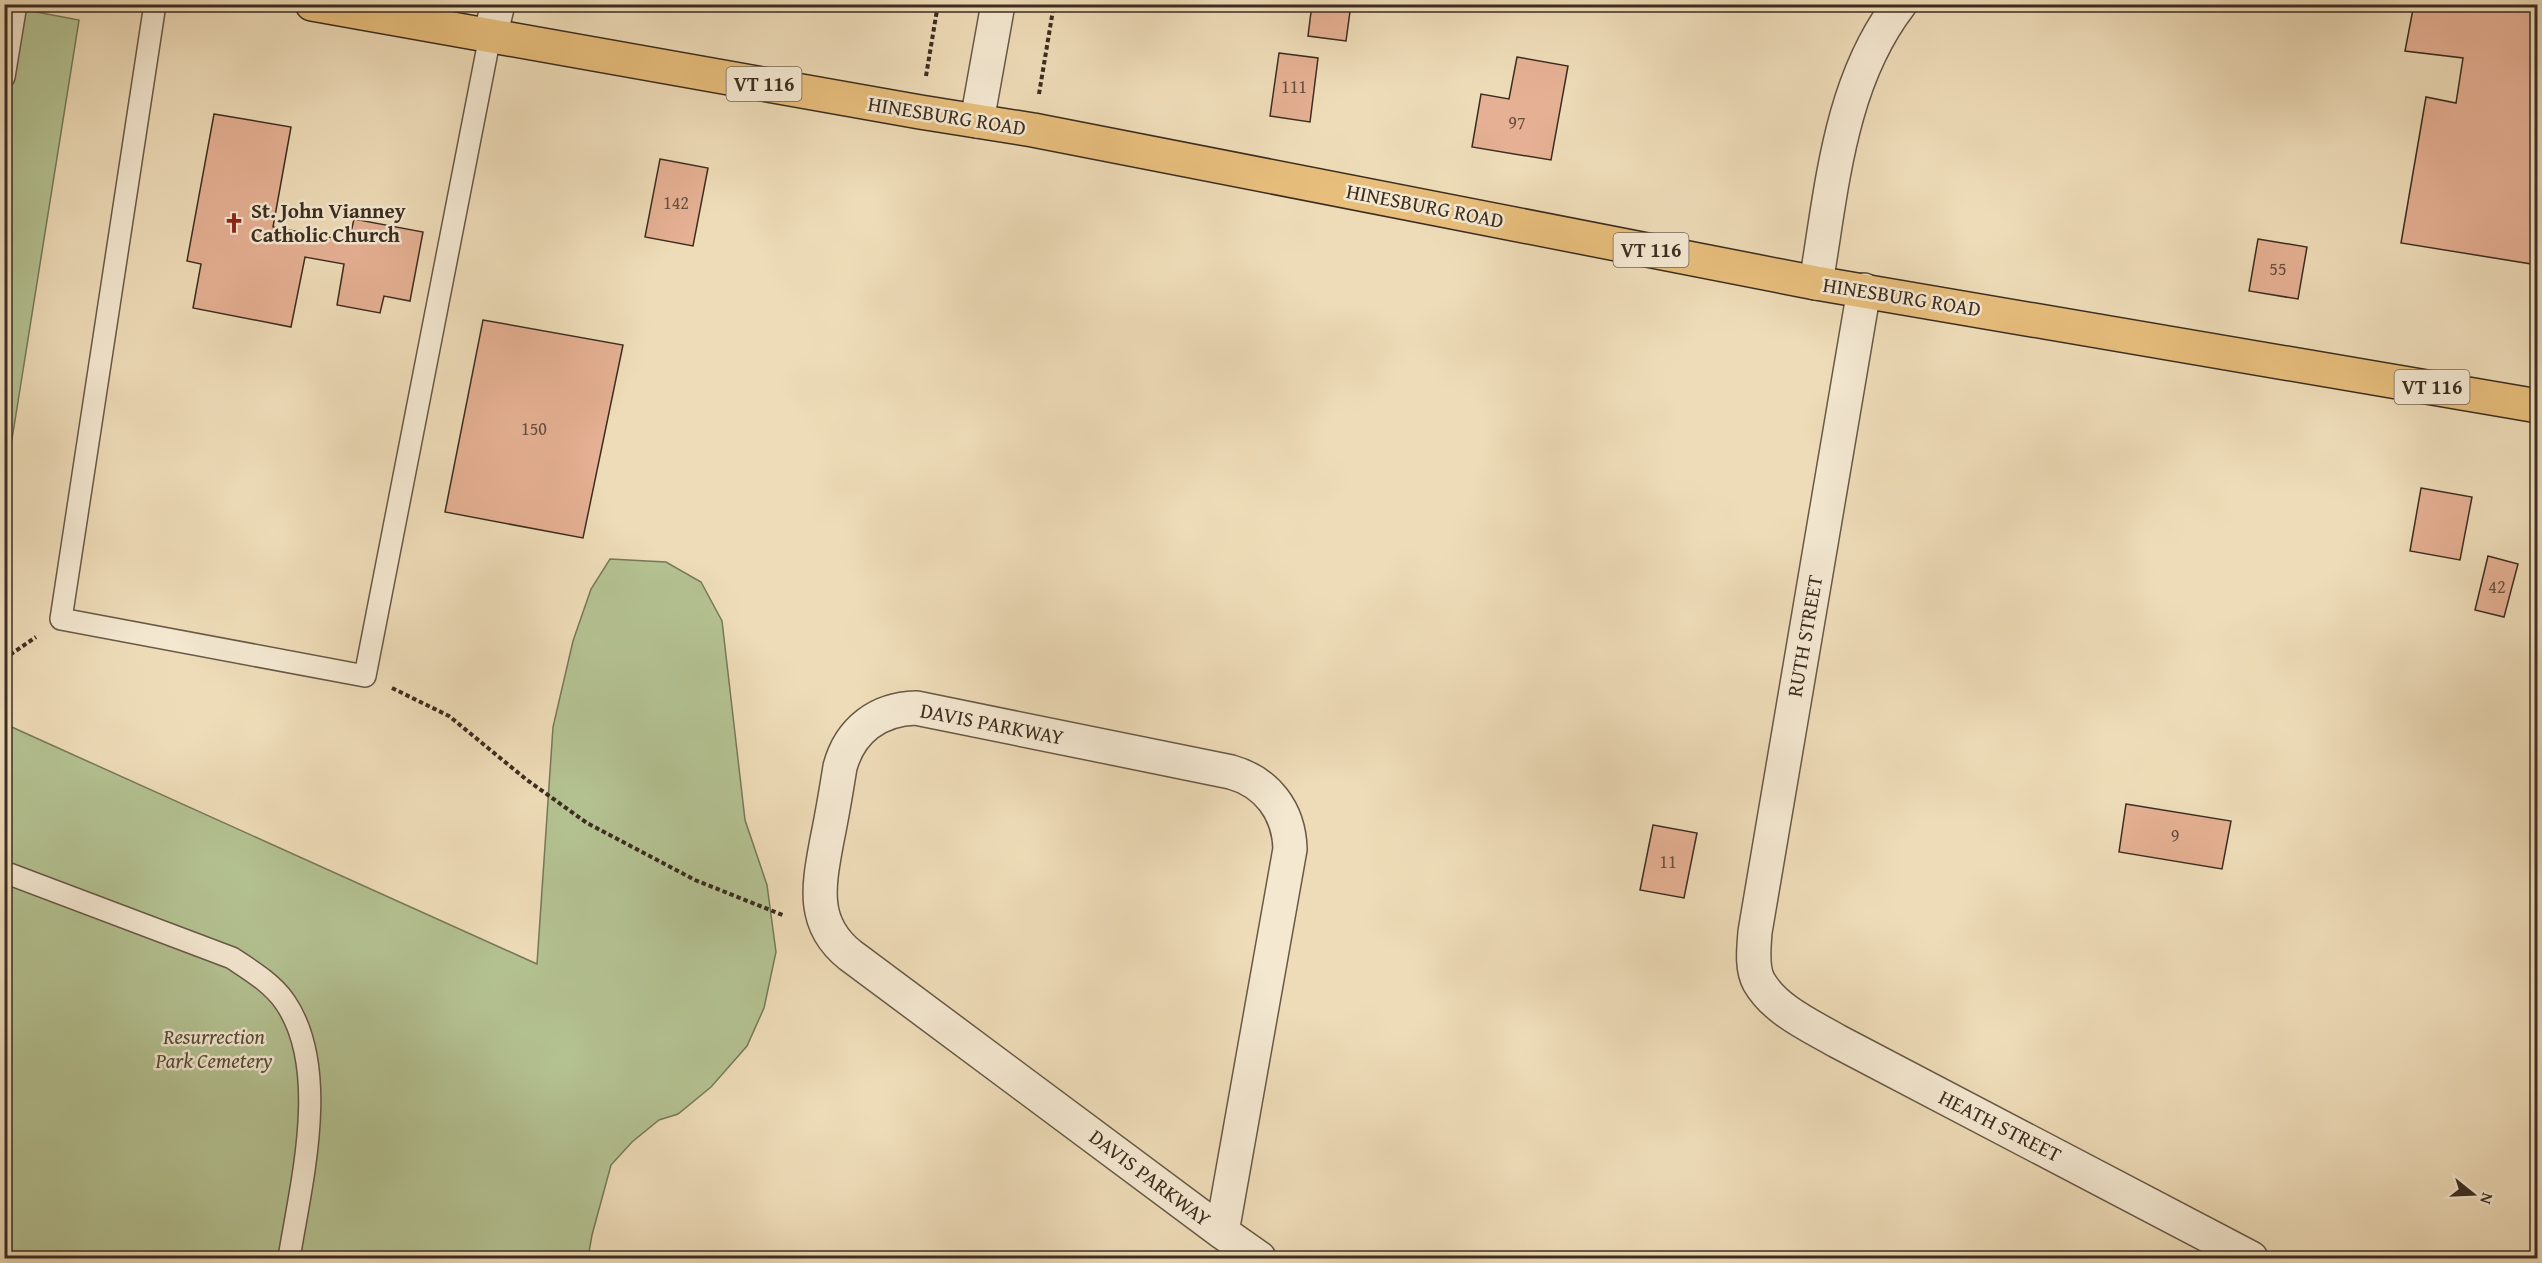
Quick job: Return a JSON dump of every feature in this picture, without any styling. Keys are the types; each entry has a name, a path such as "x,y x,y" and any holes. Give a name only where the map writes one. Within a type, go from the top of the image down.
{"main road":[{"name":"HINESBURG ROAD","path":"312,4 1033,130 1816,283 2538,405"}],"street":[{"path":"490,36 498,4"},
{"path":"977,122 998,4"},
{"path":"1816,283 1839,145 1851,105 1865,64 1878,37 1900,4"},
{"name":"RUTH STREET","path":"1758,982 1753,957 1755,932 1863,290"},
{"name":"DAVIS PARKWAY","path":"1222,1232 1290,849 1289,831 1284,814 1262,787 1253,780 1231,772 916,708 893,710 872,720 855,736 843,756 821,877 820,902 826,927 832,939 850,955 1222,1232 1259,1258"},
{"name":"HEATH STREET","path":"1758,982 1777,1003 1801,1021 2251,1258"}],"lane":[{"path":"4,76 16,4"},
{"path":"155,4 61,619 365,676 490,36"},
{"path":"4,872 232,958 258,975 284,1001 302,1036 309,1091 305,1156 289,1258"}],"path":[{"path":"920,112 938,4"},
{"path":"1033,130 1054,4"},
{"path":"4,659 61,619"},
{"path":"365,676 449,716 527,780 587,822 695,880 796,920 826,927"}],"green space":[{"path":"5,6 79,20 5,483"},
{"name":"Resurrection Park Cemetery","path":"610,559 666,562 701,582 722,621 745,820 767,885 776,952 764,1008 747,1046 711,1087 678,1114 659,1120 632,1142 611,1165 588,1258 5,1258 5,724 537,964 553,727 573,641 591,589"}],"building":[{"path":"1312,4 1351,4 1346,41 1308,36"},
{"path":"2414,4 2538,4 2538,265 2401,243 2426,97 2456,103 2463,58 2405,51"},
{"path":"1279,53 1318,58 1310,122 1270,116"},
{"path":"1517,57 1568,66 1551,160 1472,147 1481,94 1509,99"},
{"name":"St. John Vianney Catholic Church","path":"214,114 291,127 273,227 349,241 354,219 423,232 410,301 384,296 380,313 337,305 344,264 305,257 291,327 193,308 201,264 187,261"},
{"path":"660,159 708,168 693,246 645,237"},
{"path":"2258,239 2307,247 2298,299 2249,291"},
{"path":"483,320 623,345 583,538 445,512"},
{"path":"2421,488 2472,497 2460,560 2410,551"},
{"path":"2488,556 2518,564 2504,617 2475,610"},
{"path":"2126,804 2231,821 2222,869 2119,852"},
{"path":"1653,825 1697,833 1684,898 1640,890"}],"place":[{"name":"St. John Vianney Catholic Church","path":"234,223"}]}
